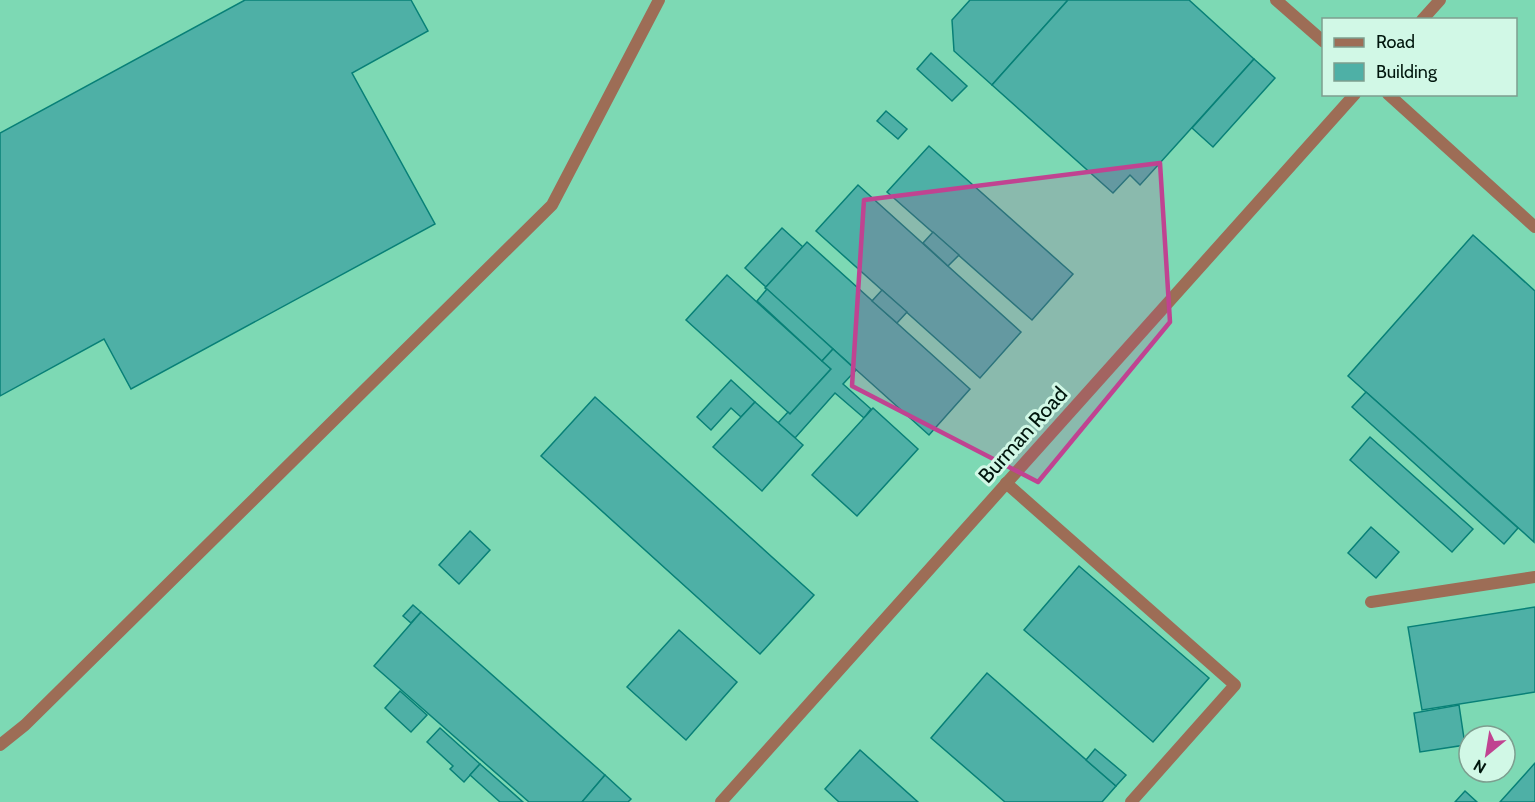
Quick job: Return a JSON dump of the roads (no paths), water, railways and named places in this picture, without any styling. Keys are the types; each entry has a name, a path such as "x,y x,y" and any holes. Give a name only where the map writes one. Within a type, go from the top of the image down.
{"street":[{"path":"0,745 26,725 552,205 659,0"},
{"path":"1276,0 1322,41"},
{"path":"1424,18 1440,0"},
{"name":"Burman Road","path":"721,802 1353,96"},
{"path":"1390,96 1535,227"},
{"path":"1006,483 1235,685 1131,802"},
{"path":"1371,602 1535,577"}]}
